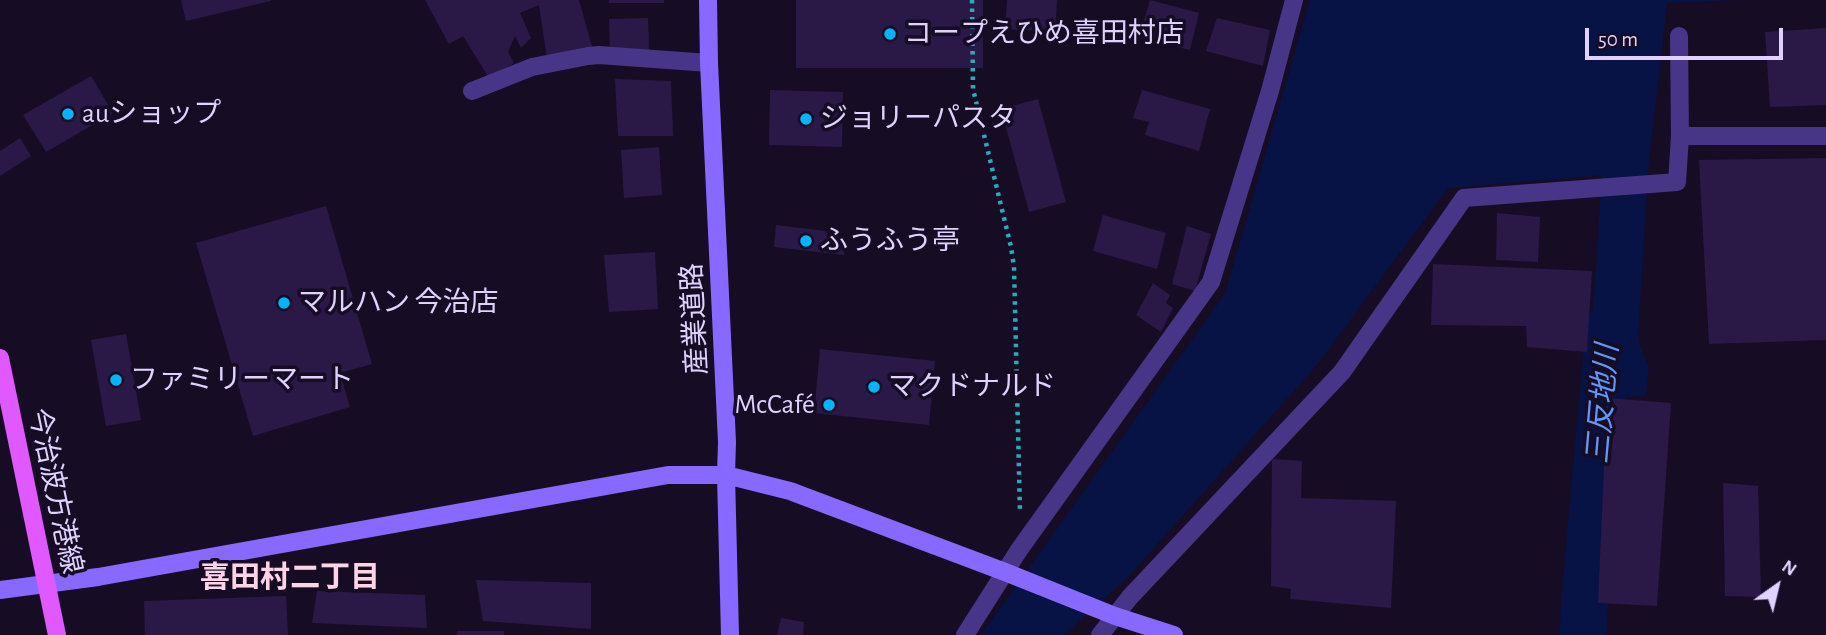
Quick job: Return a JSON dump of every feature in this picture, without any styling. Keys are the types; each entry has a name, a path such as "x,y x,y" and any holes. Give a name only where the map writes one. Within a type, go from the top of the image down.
{"main road":[{"name":"今治波方港線","path":"0,358 57,635"}],"street":[{"name":"産業道路","path":"708,0 727,442 730,635"},
{"path":"965,635 1211,282 1270,91 1294,0"},
{"path":"1100,635 1130,597 1342,372 1464,198 1677,182 1680,135 1679,36"},
{"path":"472,91 532,67 588,56 709,63"},
{"path":"1680,135 1826,136"},
{"path":"0,590 98,577 668,475 726,475 790,491 1115,616 1174,635"}],"path":[{"path":"972,0 972,89 1014,267 1020,517"}],"shaded area":[{"path":"1310,0 1742,0 1667,3 1648,171 1638,340 1649,367 1646,396 1593,394 1588,385 1602,175 1448,188 1317,365 1128,577 1064,635 981,635 1225,294"}],"building":[{"path":"181,0 271,0 271,1 186,21"},
{"path":"425,0 579,0 593,50 547,59 539,5 520,13 531,38 521,48 515,36 508,52 514,63 489,78 463,36 449,44"},
{"path":"609,0 664,0 664,3 609,3"},
{"name":"コープえひめ喜田村店","path":"796,0 983,0 983,68 796,68"},
{"path":"1007,0 1057,0 1055,32 1005,29"},
{"path":"1150,0 1199,13 1190,50 1139,38"},
{"path":"648,18 649,52 610,53 609,19"},
{"path":"1217,18 1270,30 1263,66 1206,51"},
{"path":"1826,28 1826,105 1770,107 1765,32"},
{"name":"auショップ","path":"91,76 113,113 46,152 23,115"},
{"path":"615,79 671,81 673,136 618,136"},
{"name":"ジョリーパスタ","path":"770,90 843,92 842,147 769,145"},
{"path":"1142,90 1210,109 1199,151 1145,135 1149,122 1133,118"},
{"path":"1038,99 1066,202 1029,212 1001,109"},
{"path":"20,138 31,156 0,176 0,151"},
{"path":"659,147 662,195 624,198 621,150"},
{"path":"1826,158 1826,340 1709,344 1699,160"},
{"name":"マルハン 今治店","path":"326,206 372,364 340,373 350,407 253,436 196,243"},
{"path":"1497,213 1540,217 1538,262 1496,260"},
{"path":"1103,215 1166,233 1157,269 1093,251"},
{"name":"ふうふう亭","path":"776,225 826,231 828,240 845,242 844,255 774,247"},
{"path":"1187,226 1211,234 1195,291 1172,284"},
{"path":"655,252 658,309 609,312 604,255"},
{"path":"1433,264 1592,271 1587,352 1527,347 1526,326 1431,325"},
{"path":"1153,283 1170,295 1166,303 1173,308 1161,332 1136,315"},
{"name":"ファミリーマート","path":"126,334 141,420 106,426 91,340"},
{"name":"マクドナルド","path":"820,349 935,361 929,425 814,413"},
{"path":"1607,398 1671,403 1657,606 1598,603"},
{"path":"1272,459 1302,461 1301,498 1396,501 1391,608 1290,599 1291,589 1271,586"},
{"path":"1723,483 1758,486 1761,597 1725,596"},
{"path":"476,580 591,583 591,629 483,621"},
{"path":"317,591 425,595 427,628 312,623"},
{"path":"286,596 288,635 145,635 144,601"},
{"path":"781,618 804,622 803,635 777,635"},
{"path":"457,631 504,631 504,635 457,635"}],"waterway":[{"name":"三反地川","path":"1583,635 1609,328"}],"place":[{"name":"コープえひめ喜田村店","path":"890,34"},
{"name":"auショップ","path":"68,114"},
{"name":"ジョリーパスタ","path":"806,119"},
{"name":"ふうふう亭","path":"806,241"},
{"name":"マルハン 今治店","path":"284,303"},
{"name":"ファミリーマート","path":"116,380"},
{"name":"マクドナルド","path":"874,387"},
{"name":"McCafé","path":"829,405"}],"district":[{"name":"喜田村二丁目","path":"290,578"}]}
